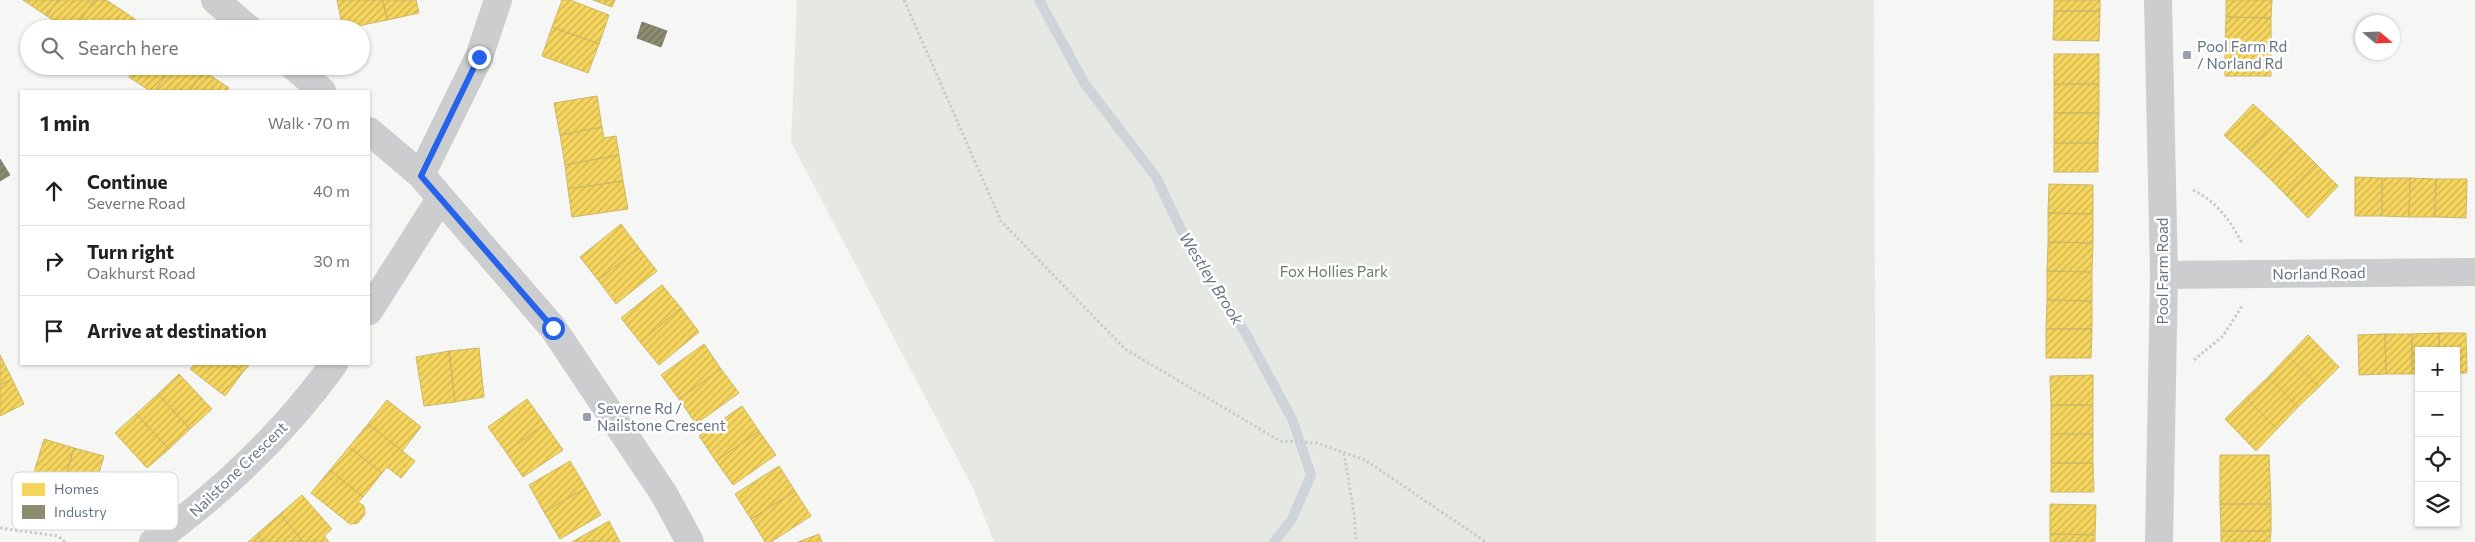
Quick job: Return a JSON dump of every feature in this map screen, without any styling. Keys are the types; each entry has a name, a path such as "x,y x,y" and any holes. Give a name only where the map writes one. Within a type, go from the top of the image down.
{"street":[{"path":"215,0 238,20"},
{"path":"421,176 479,57 498,0"},
{"name":"Pool Farm Road","path":"2158,0 2164,275 2159,542"},
{"path":"303,75 321,90"},
{"path":"370,132 421,176 553,328 664,494 690,542"},
{"path":"370,309 440,199"},
{"name":"Norland Road","path":"2164,275 2475,272"},
{"name":"Nailstone Crescent","path":"178,524 256,456 306,402 333,365"},
{"name":"Nailstone Crescent","path":"153,542 170,530"}],"path":[{"path":"904,0 1001,220 1125,349 1280,441 1317,444 1365,460 1486,542"},
{"path":"1344,453 1354,514 1356,542"},
{"path":"14,530 58,536 65,542"}],"green space":[{"name":"Fox Hollies Park","path":"797,0 1874,0 1876,542 994,542 974,490 791,142"}],"building: Homes":[{"path":"23,0 58,0 47,16"},
{"path":"58,0 94,0 81,20 53,20 47,16"},
{"path":"94,0 106,0 123,11 117,20 81,20"},
{"path":"337,0 383,0 387,20 370,23 370,20 341,20"},
{"path":"383,0 416,0 419,13 387,20"},
{"path":"562,0 570,0 609,15 599,44 552,27"},
{"path":"593,0 615,0 612,7"},
{"path":"2054,0 2100,0 2100,11 2054,11"},
{"path":"2226,0 2272,0 2271,18 2226,17"},
{"path":"123,11 136,20 117,20"},
{"path":"2054,11 2100,11 2099,41 2053,40"},
{"path":"2226,17 2271,18 2271,47 2225,47"},
{"path":"552,27 599,44 588,73 542,56"},
{"path":"2225,47 2271,47 2271,76 2225,76"},
{"path":"2054,54 2099,54 2099,84 2054,84"},
{"path":"130,75 166,75 156,90 148,90 129,77"},
{"path":"166,75 201,75 191,90 156,90"},
{"path":"201,75 210,75 229,88 228,90 191,90"},
{"path":"2054,84 2099,84 2099,113 2054,113"},
{"path":"597,96 602,127 560,135 554,103"},
{"path":"2253,104 2274,123 2244,154 2224,135"},
{"path":"2054,113 2099,113 2098,143 2054,143"},
{"path":"2274,123 2294,142 2264,173 2244,154"},
{"path":"602,127 604,138 616,136 619,155 565,165 560,135"},
{"path":"2294,142 2316,164 2286,195 2264,173"},
{"path":"2054,143 2098,143 2098,172 2054,172"},
{"path":"619,155 623,181 568,189 565,165"},
{"path":"2316,164 2338,186 2308,218 2286,195"},
{"path":"2355,177 2382,178 2382,216 2355,216"},
{"path":"2382,178 2410,178 2409,217 2382,216"},
{"path":"2410,178 2436,179 2435,217 2409,217"},
{"path":"2436,179 2467,179 2466,218 2435,217"},
{"path":"623,181 628,209 572,217 568,189"},
{"path":"2049,184 2093,185 2093,214 2048,213"},
{"path":"2048,213 2093,214 2093,243 2048,242"},
{"path":"621,224 639,248 598,280 580,257"},
{"path":"2048,242 2093,243 2092,272 2047,271"},
{"path":"639,248 657,271 616,304 598,280"},
{"path":"2047,271 2092,272 2092,301 2047,300"},
{"path":"662,285 681,308 640,342 621,318"},
{"path":"2047,300 2092,301 2092,329 2046,329"},
{"path":"681,308 699,332 659,365 640,342"},
{"path":"2046,329 2092,329 2091,358 2046,358"},
{"path":"2439,333 2466,333 2467,373 2460,373 2460,347 2439,347"},
{"path":"2439,333 2439,347 2415,347 2415,374 2412,374 2412,334"},
{"path":"2385,334 2386,374 2359,375 2358,335"},
{"path":"2385,334 2412,334 2412,374 2386,374"},
{"path":"2308,335 2339,367 2319,387 2288,356"},
{"path":"704,344 721,369 679,399 661,375"},
{"path":"479,348 484,397 455,402 449,351"},
{"path":"449,351 455,402 424,406 416,357"},
{"path":"0,355 12,379 0,385"},
{"path":"2288,356 2319,387 2298,407 2268,377"},
{"path":"194,365 233,365 243,372 225,396 190,369"},
{"path":"233,365 249,365 243,372"},
{"path":"721,369 739,393 696,424 679,399"},
{"path":"179,374 212,409 190,429 158,394"},
{"path":"2093,375 2093,405 2051,405 2050,376"},
{"path":"2268,377 2298,407 2277,429 2246,398"},
{"path":"12,379 24,404 0,416 0,385"},
{"path":"158,394 190,429 169,449 136,414"},
{"path":"2246,398 2277,429 2256,451 2225,419"},
{"path":"527,399 545,424 506,452 488,427"},
{"path":"387,400 421,427 402,451 368,424"},
{"path":"2051,405 2093,405 2093,434 2051,434"},
{"path":"742,406 759,431 716,461 699,436"},
{"path":"136,414 169,449 147,468 115,433"},
{"path":"368,424 415,461 401,478 387,467 382,473 349,447"},
{"path":"545,424 563,450 523,477 506,452"},
{"path":"759,431 776,455 733,485 716,461"},
{"path":"2051,434 2093,434 2093,463 2051,463"},
{"path":"44,439 74,448 67,472 34,472"},
{"path":"349,447 382,473 363,497 330,470"},
{"path":"74,448 104,456 99,472 67,472"},
{"path":"2220,455 2269,455 2271,504 2220,504"},
{"path":"570,461 586,488 544,512 529,485"},
{"path":"2051,463 2093,463 2094,492 2051,492"},
{"path":"779,466 795,491 751,519 735,494"},
{"path":"330,470 363,497 358,502 364,506 365,514 358,523 350,524 311,493"},
{"path":"586,488 601,515 560,539 544,512"},
{"path":"795,491 811,516 771,542 765,542 751,519"},
{"path":"302,495 332,529 324,536 329,542 303,542 280,514"},
{"path":"2050,504 2096,505 2095,535 2050,534"},
{"path":"2220,504 2271,504 2271,531 2221,531"},
{"path":"280,514 303,542 263,542 257,534"},
{"path":"609,521 620,542 572,542"},
{"path":"2221,531 2271,531 2270,542 2221,542"},
{"path":"257,534 263,542 248,542"},
{"path":"819,534 822,542 798,542"},
{"path":"2050,534 2095,535 2095,542 2050,542"}],"building: Industry":[{"path":"642,22 667,31 661,47 637,38"},
{"path":"0,159 10,175 0,181"}],"waterway":[{"name":"Westley Brook","path":"1039,0 1085,84 1156,177 1191,250 1245,332 1293,421 1311,475 1292,519 1274,542"}],"place":[{"name":"Pool Farm Rd / Norland Rd","path":"2187,55"},
{"name":"Severne Rd / Nailstone Crescent","path":"587,417"}],"route":[{"path":"479,57 421,176 553,328"}]}
